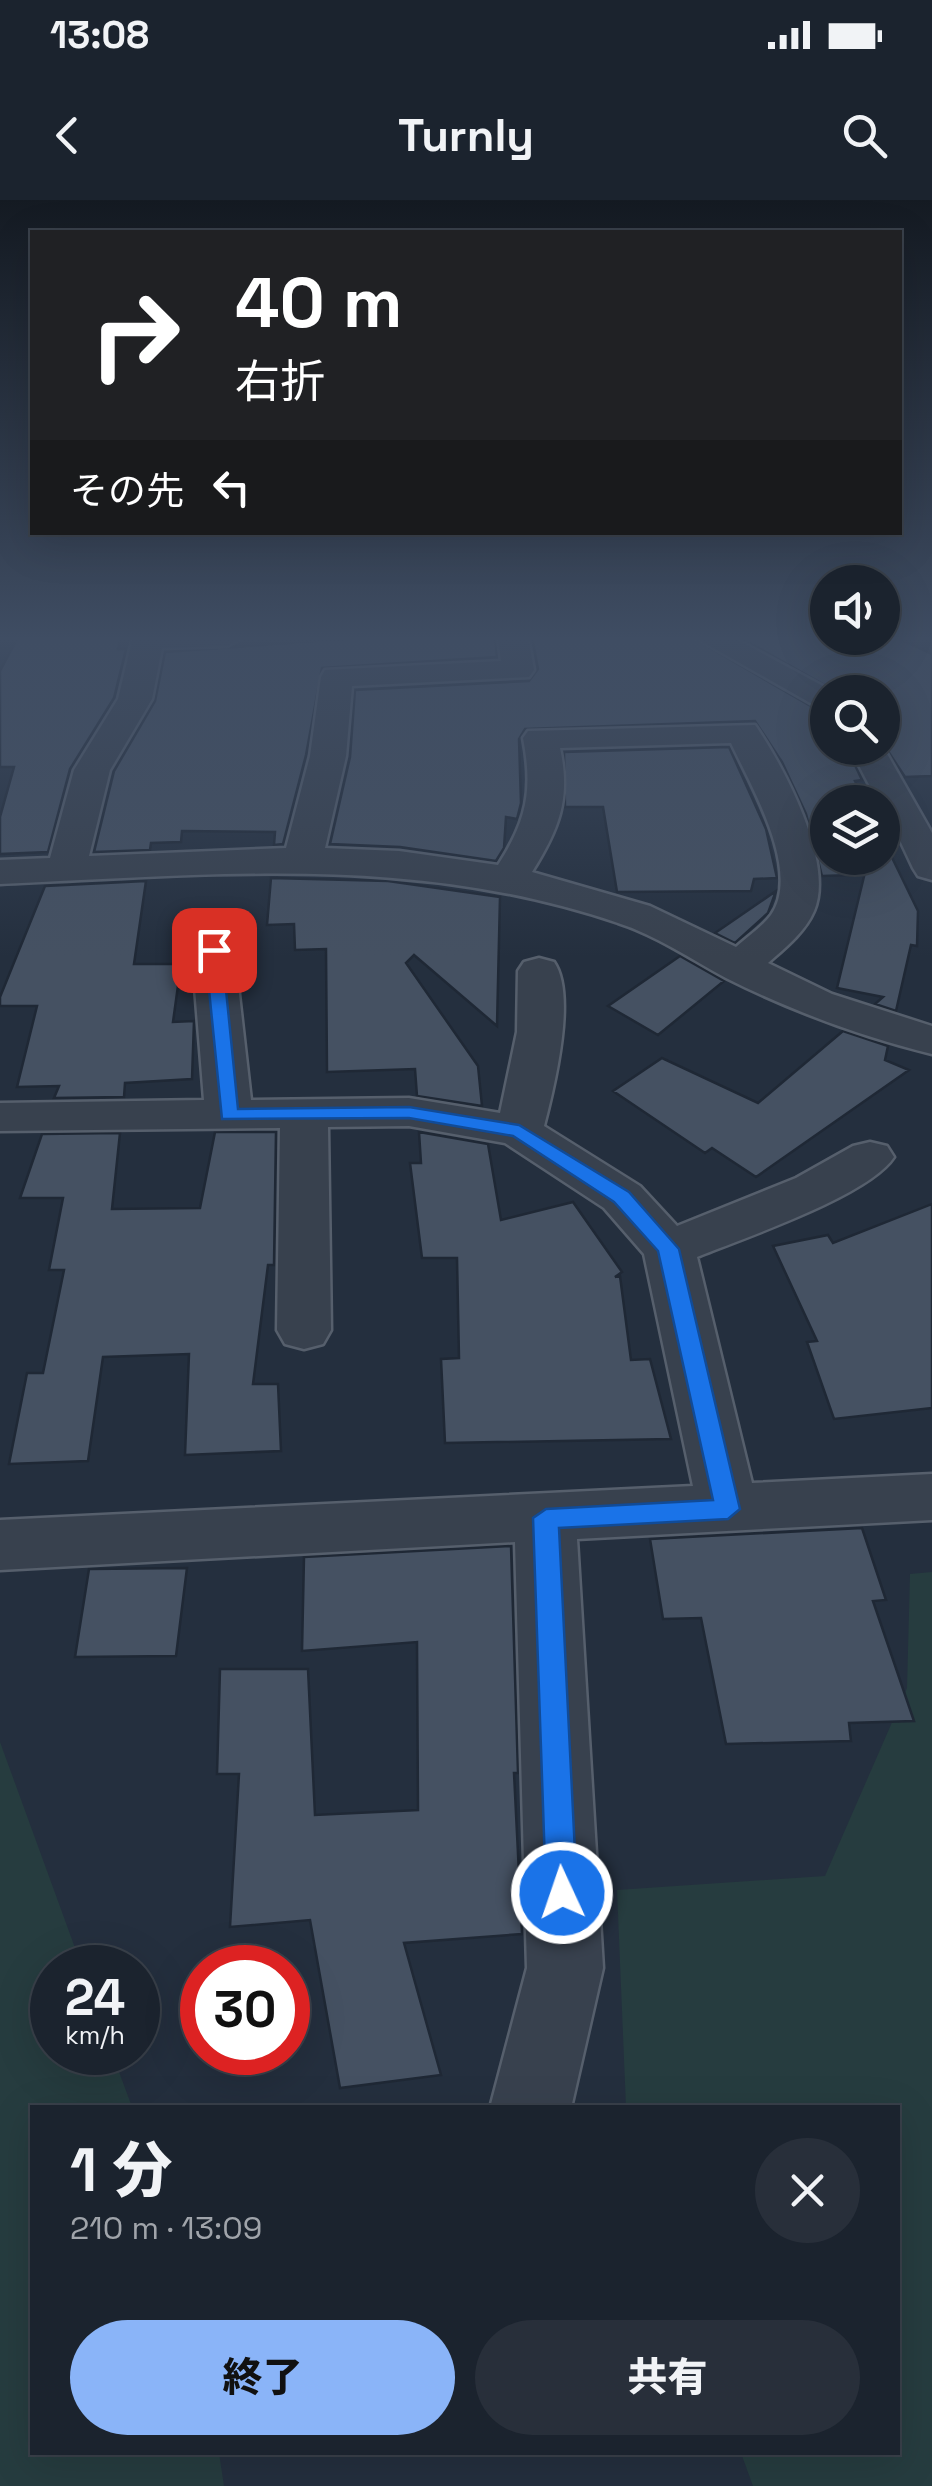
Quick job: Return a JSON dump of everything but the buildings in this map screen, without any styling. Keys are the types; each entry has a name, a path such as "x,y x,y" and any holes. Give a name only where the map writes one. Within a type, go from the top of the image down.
{"street":[{"path":"66,869 92,770 108,744"},
{"path":"303,859 329,744"},
{"path":"509,878 549,814 547,768 541,744"},
{"path":"738,968 793,914 801,890 800,860 748,744"},
{"path":"876,765 932,868"},
{"path":"0,872 303,859 399,863 509,878 636,915 738,968 817,1003 932,1041"},
{"path":"214,950 229,1115"},
{"path":"519,1131 530,1092 543,1013 540,971"},
{"path":"0,1117 409,1112 519,1131 622,1197 668,1249 728,1509"},
{"path":"304,1114 304,1330"},
{"path":"668,1249 814,1189 870,1157"},
{"path":"0,1544 932,1497"},
{"path":"531,2105 564,1968 546,1518"}],"green space":[{"path":"932,1572 932,2486 753,2486 742,2455 900,2455 900,2105 626,2105 617,1890 825,1876 907,1688 910,1574"},
{"path":"0,1742 74,1945 30,1945 30,2075 120,2075 131,2105 30,2105 30,2455 219,2455 224,2486 0,2486"}],"route":[{"path":"214,950 229,1115 409,1112 480,1121 519,1131 622,1197 668,1249 728,1509 546,1518 562,1893"}]}
